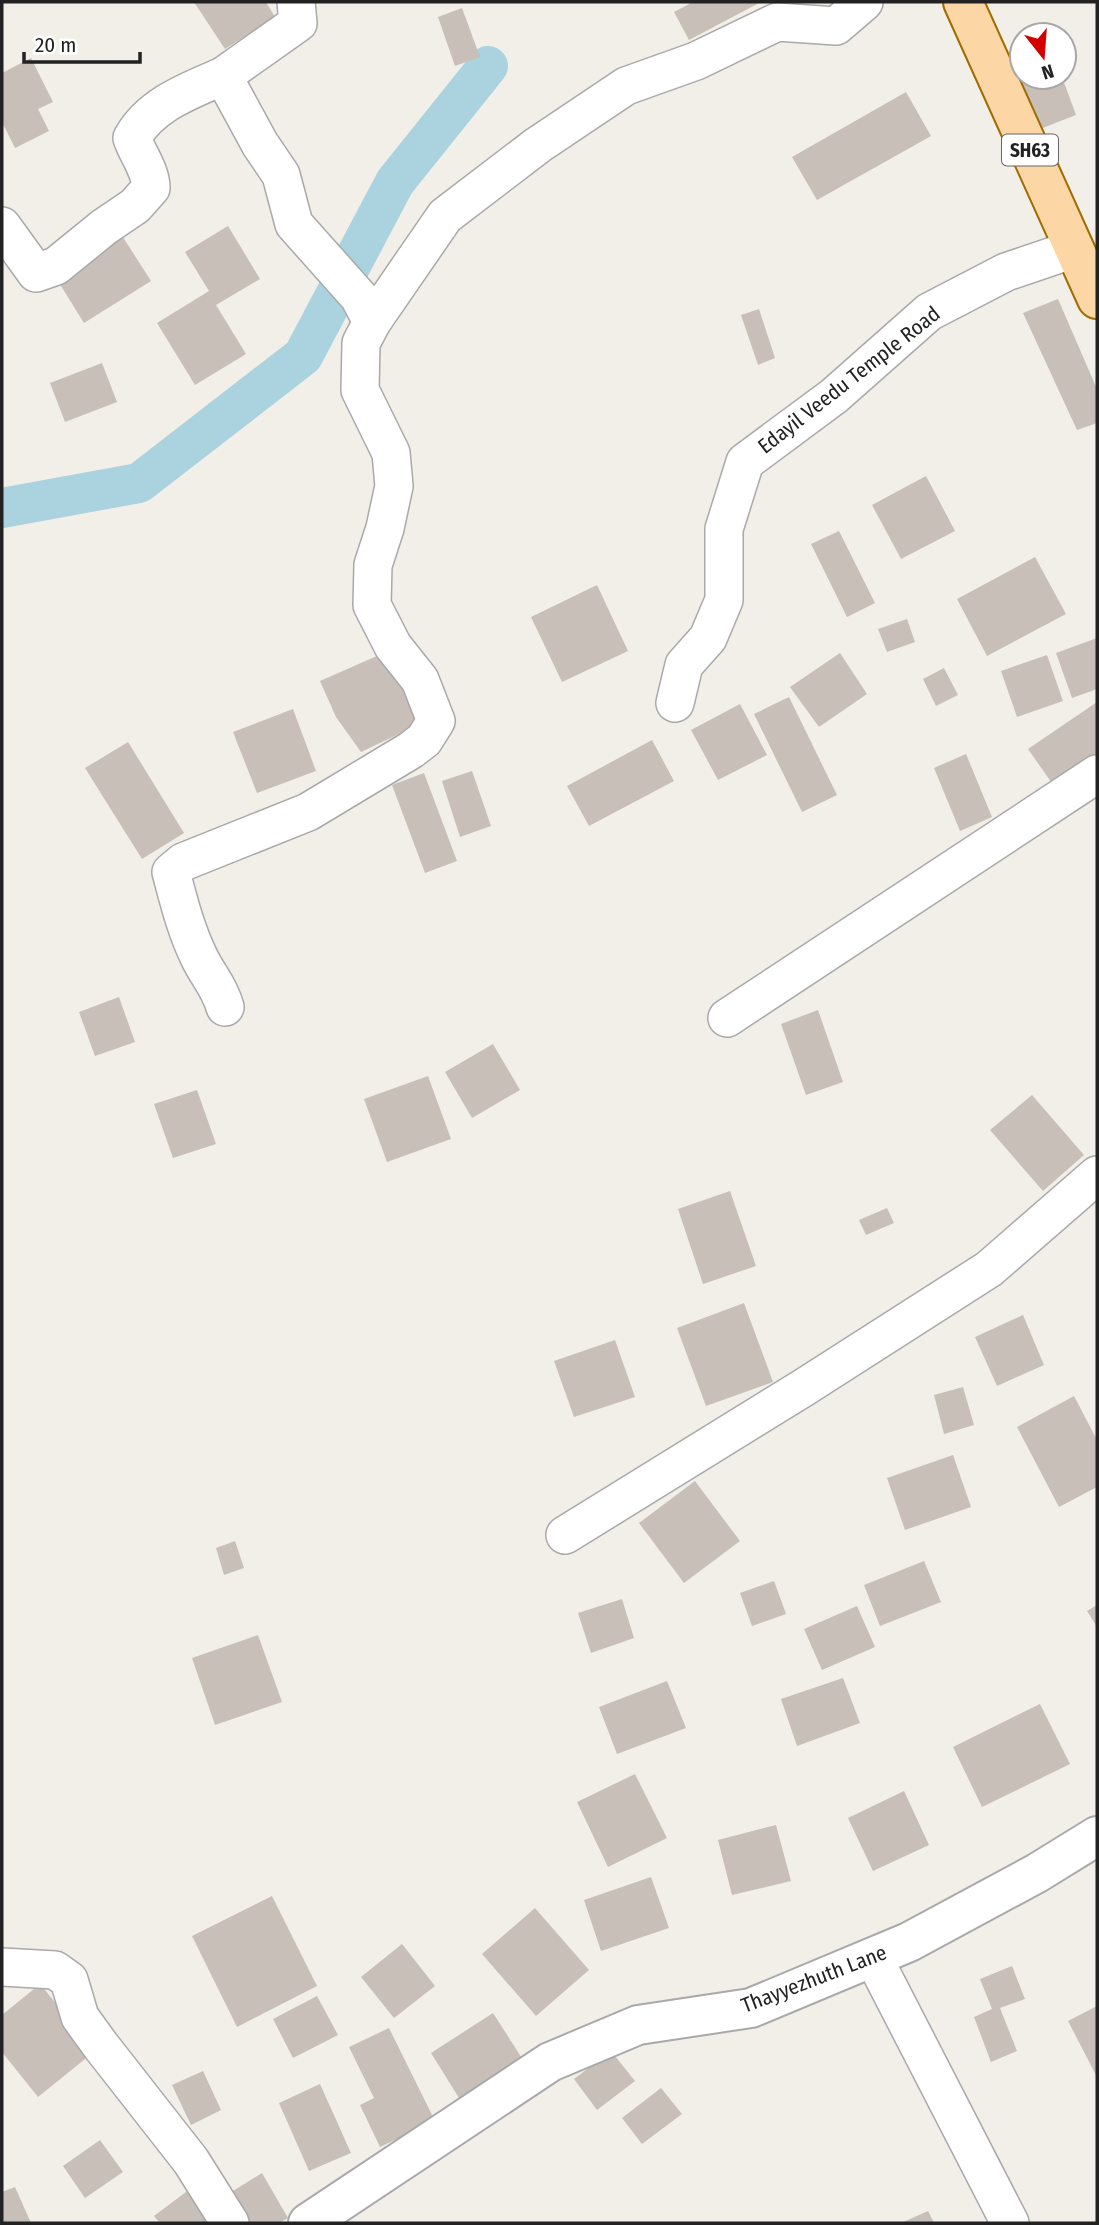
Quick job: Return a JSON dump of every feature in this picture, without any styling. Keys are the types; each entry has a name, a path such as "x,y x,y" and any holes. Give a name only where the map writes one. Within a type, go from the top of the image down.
{"main road":[{"name":"SH63","path":"962,2 1097,299"}],"street":[{"path":"2,226 36,273 56,266 135,206 151,188 151,178 132,138 139,126 150,114 174,99 223,76 298,23 296,2"},
{"path":"225,1007 220,989 201,962 185,925 171,872 183,862 308,812 411,750 424,740 436,721 420,680 393,646 372,605 373,565 385,528 394,485 391,453 360,390 361,343 366,310 445,216 538,145 626,86 696,61 777,22 836,26 864,2"},
{"path":"223,76 260,144 281,175 295,223 366,310"},
{"name":"Edayil Veedu Temple Road","path":"675,704 684,665 708,638 724,600 724,529 745,462 834,396 929,312 1006,272 1074,249"},
{"path":"727,1018 1097,774"},
{"path":"565,1535 989,1269 1097,1175"},
{"name":"Thayyezhuth Lane","path":"308,2223 550,2062 638,2025 751,2008 909,1942 1037,1873 1097,1836"},
{"path":"873,1957 1010,2223"},
{"path":"2,1967 55,1970 69,1980 80,2017 191,2161 230,2223"}],"building":[{"path":"194,2 266,2 275,17 225,49"},
{"path":"693,2 761,2 689,40 674,12"},
{"path":"462,8 480,57 455,66 438,17"},
{"path":"31,58 53,102 38,109 49,131 15,148 2,122 2,73"},
{"path":"1020,91 1067,91 1076,115 1035,131"},
{"path":"906,92 931,136 817,200 792,157"},
{"path":"228,226 260,279 216,305 246,354 195,385 157,323 209,291 185,252"},
{"path":"119,231 151,281 84,323 53,273"},
{"path":"1058,299 1097,389 1097,423 1077,430 1023,313"},
{"path":"759,309 775,358 758,365 741,315"},
{"path":"102,363 117,402 65,422 50,383"},
{"path":"926,476 955,531 901,559 872,505"},
{"path":"839,531 875,603 847,617 811,544"},
{"path":"1035,557 1066,614 987,656 957,599"},
{"path":"597,585 628,651 562,682 531,617"},
{"path":"907,619 915,642 887,652 878,629"},
{"path":"1097,638 1097,689 1072,698 1056,653"},
{"path":"386,652 424,722 361,752 336,717 320,681"},
{"path":"840,653 867,694 819,727 790,687"},
{"path":"1047,655 1063,701 1017,717 1001,671"},
{"path":"944,668 958,695 936,706 923,679"},
{"path":"789,697 837,795 802,812 754,714"},
{"path":"1097,702 1097,761 1056,789 1028,749"},
{"path":"740,704 767,755 718,780 691,730"},
{"path":"293,709 316,771 257,793 233,732"},
{"path":"652,740 674,781 589,826 567,786"},
{"path":"128,742 184,833 142,859 85,768"},
{"path":"966,754 992,817 960,831 934,768"},
{"path":"472,771 491,826 460,837 442,781"},
{"path":"424,773 457,861 425,873 392,785"},
{"path":"119,997 135,1042 95,1056 79,1012"},
{"path":"818,1010 843,1082 806,1095 781,1024"},
{"path":"493,1044 520,1090 472,1118 445,1072"},
{"path":"428,1076 451,1139 387,1162 364,1099"},
{"path":"197,1090 216,1144 173,1158 154,1104"},
{"path":"1032,1095 1084,1155 1043,1191 990,1130"},
{"path":"730,1191 756,1266 703,1284 678,1209"},
{"path":"887,1208 894,1223 866,1235 859,1220"},
{"path":"744,1303 773,1382 706,1406 677,1328"},
{"path":"1023,1315 1044,1365 997,1386 975,1337"},
{"path":"615,1340 635,1397 574,1417 554,1361"},
{"path":"963,1387 974,1425 944,1434 934,1395"},
{"path":"1074,1396 1097,1440 1097,1487 1059,1507 1017,1427"},
{"path":"953,1455 971,1507 905,1530 887,1478"},
{"path":"695,1481 740,1541 684,1583 639,1523"},
{"path":"235,1541 244,1568 224,1575 216,1548"},
{"path":"924,1561 941,1602 880,1626 864,1585"},
{"path":"774,1581 786,1614 752,1626 740,1593"},
{"path":"622,1599 634,1638 591,1653 578,1613"},
{"path":"1097,1605 1097,1627 1087,1611"},
{"path":"857,1606 875,1647 822,1670 804,1629"},
{"path":"258,1635 282,1702 215,1725 192,1658"},
{"path":"843,1678 860,1723 797,1746 781,1699"},
{"path":"667,1681 686,1728 617,1754 599,1707"},
{"path":"1040,1704 1070,1764 982,1807 953,1747"},
{"path":"635,1774 667,1838 608,1867 577,1802"},
{"path":"904,1791 929,1845 873,1871 848,1818"},
{"path":"776,1825 791,1881 732,1895 718,1840"},
{"path":"651,1877 669,1928 601,1951 584,1900"},
{"path":"272,1896 317,1986 237,2027 192,1936"},
{"path":"535,1908 589,1970 536,2016 482,1954"},
{"path":"402,1944 435,1986 394,2018 361,1977"},
{"path":"1012,1966 1025,1999 1000,2008 1017,2051 991,2062 974,2017 992,2009 980,1979"},
{"path":"40,1984 95,2051 38,2097 2,2052 2,2015"},
{"path":"317,1996 338,2035 293,2058 273,2019"},
{"path":"1097,2006 1097,2077 1068,2021"},
{"path":"493,2013 527,2066 464,2106 431,2053"},
{"path":"389,2028 435,2121 380,2147 360,2105 374,2098 349,2047"},
{"path":"611,2051 635,2081 597,2110 574,2079"},
{"path":"203,2071 221,2110 191,2125 172,2085"},
{"path":"320,2084 351,2153 309,2171 279,2103"},
{"path":"661,2088 682,2114 642,2144 622,2118"},
{"path":"100,2140 123,2172 85,2198 63,2166"},
{"path":"262,2173 288,2218 279,2223 238,2223 223,2197"},
{"path":"15,2187 31,2223 2,2223 2,2192"},
{"path":"190,2189 215,2223 160,2223 154,2216"},
{"path":"928,2211 934,2223 901,2223"}],"waterway":[{"path":"2,508 139,483 303,356 395,182 488,66"}]}
